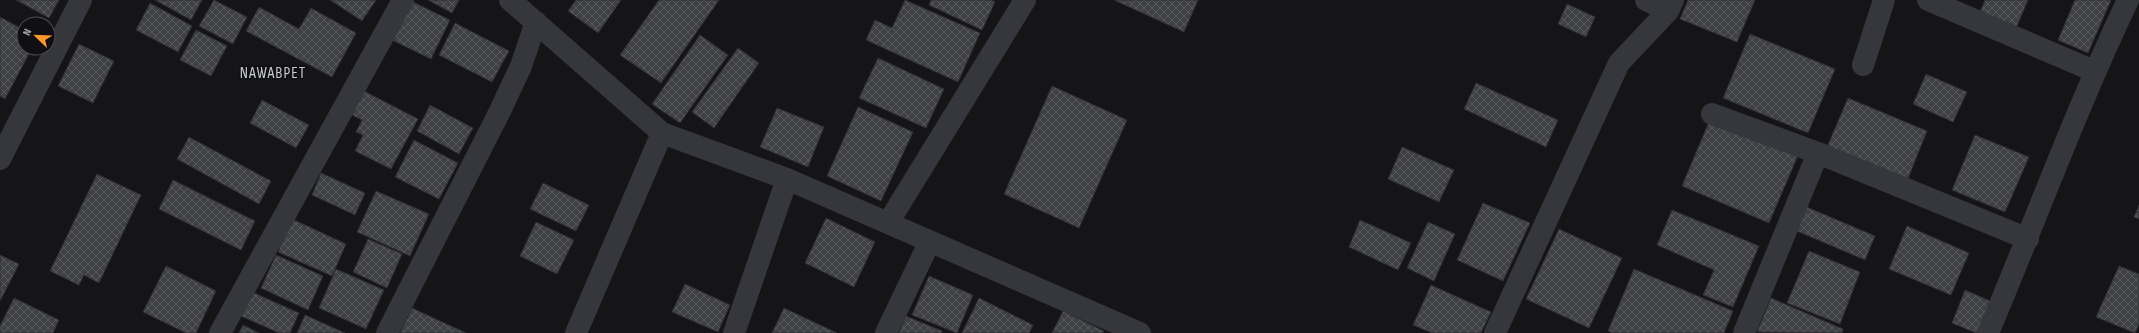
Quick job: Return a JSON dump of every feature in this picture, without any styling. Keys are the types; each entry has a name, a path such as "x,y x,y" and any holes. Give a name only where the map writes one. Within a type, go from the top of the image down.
{"street":[{"path":"0,159 81,0"},
{"path":"220,333 403,0"},
{"path":"510,0 662,133 787,179 888,223 1116,329 1140,333"},
{"path":"888,223 1025,0"},
{"path":"1495,333 1619,63 1670,6 1646,0"},
{"path":"1863,65 1884,0"},
{"path":"1928,0 2094,71"},
{"path":"1988,333 2028,239 2094,71 2128,0"},
{"path":"387,333 500,111 521,66 536,22"},
{"path":"1712,114 1818,153 2028,239"},
{"path":"576,333 662,133"},
{"path":"1744,333 1818,153"},
{"path":"734,333 787,179"},
{"path":"886,333 929,243"}],"building":[{"path":"16,0 59,0 50,16 45,16"},
{"path":"155,0 202,0 191,20"},
{"path":"214,0 247,17 233,44 199,26"},
{"path":"330,0 376,0 362,21"},
{"path":"428,0 459,0 452,13"},
{"path":"576,0 621,0 598,33 568,11"},
{"path":"659,0 719,0 661,83 620,55"},
{"path":"905,0 980,33 958,82 866,40 875,20 892,28"},
{"path":"931,0 991,0 995,2 982,30 929,5"},
{"path":"1114,0 1198,0 1184,32"},
{"path":"1688,0 1755,0 1737,42 1680,19"},
{"path":"1985,0 2028,0 2016,28 1980,12"},
{"path":"2075,0 2111,0 2088,53 2058,40"},
{"path":"411,1 450,20 431,59 392,40"},
{"path":"150,3 192,26 178,52 136,30"},
{"path":"1567,4 1595,17 1586,37 1558,24"},
{"path":"259,7 299,29 311,8 356,33 332,77 246,31"},
{"path":"0,17 16,26 16,56 28,56 5,99 0,96"},
{"path":"455,23 509,51 492,82 439,55"},
{"path":"196,30 227,46 211,76 180,60"},
{"path":"1750,34 1835,69 1808,133 1723,98"},
{"path":"700,35 728,55 680,123 652,104"},
{"path":"79,44 114,61 93,103 58,86"},
{"path":"738,48 759,63 714,128 692,112"},
{"path":"878,58 944,89 926,128 859,98"},
{"path":"1926,74 1967,92 1953,122 1913,104"},
{"path":"1476,83 1558,120 1546,147 1464,109"},
{"path":"1052,86 1127,120 1079,228 1004,194"},
{"path":"364,91 418,119 391,169 355,151 363,135 356,132 362,120 352,115"},
{"path":"1848,98 1927,131 1907,181 1827,147"},
{"path":"262,100 309,125 296,148 250,123"},
{"path":"430,105 473,128 459,154 417,131"},
{"path":"858,107 913,132 881,201 827,176"},
{"path":"777,108 824,127 808,167 760,147"},
{"path":"1711,117 1799,153 1769,223 1682,186"},
{"path":"1975,135 2029,157 2005,212 1952,190"},
{"path":"189,137 271,181 259,204 177,159"},
{"path":"414,140 458,163 439,199 395,177"},
{"path":"1402,147 1454,170 1439,202 1388,179"},
{"path":"321,173 365,193 355,215 312,195"},
{"path":"97,174 141,195 99,283 84,275 79,285 50,271"},
{"path":"173,180 255,221 241,250 159,209"},
{"path":"543,183 589,205 576,231 530,209"},
{"path":"376,191 429,214 410,256 357,232"},
{"path":"1483,203 1530,223 1503,281 1457,260"},
{"path":"1802,205 1875,236 1865,260 1792,229"},
{"path":"2139,205 2139,219 2134,217"},
{"path":"1672,210 1759,246 1733,307 1703,295 1714,270 1657,245"},
{"path":"826,218 875,242 854,287 805,263"},
{"path":"292,219 346,244 332,276 278,252"},
{"path":"1360,220 1411,243 1398,270 1349,247"},
{"path":"536,222 574,240 557,274 520,256"},
{"path":"1428,222 1455,234 1434,281 1407,268"},
{"path":"1907,226 1969,253 1951,295 1889,269"},
{"path":"1559,229 1622,258 1589,328 1526,299"},
{"path":"368,239 402,254 387,288 353,272"},
{"path":"1809,251 1860,272 1840,324 1787,303"},
{"path":"0,255 19,264 0,301"},
{"path":"276,255 323,276 308,310 261,288"},
{"path":"166,266 216,291 196,333 186,333 143,312"},
{"path":"2119,266 2139,274 2139,324 2135,333 2096,317"},
{"path":"336,269 384,290 366,329 319,308"},
{"path":"1634,269 1733,311 1724,333 1612,333 1608,331"},
{"path":"929,276 973,295 957,333 912,315"},
{"path":"685,284 730,305 718,332 672,312"},
{"path":"1431,285 1491,312 1481,333 1432,333 1413,325"},
{"path":"1965,290 1997,304 1985,333 1976,333 1952,323"},
{"path":"252,292 299,313 290,333 279,333 241,316"},
{"path":"14,298 59,320 53,333 0,333 0,326"},
{"path":"979,298 1033,325 1029,333 962,333"},
{"path":"1771,298 1843,329 1842,333 1757,332"},
{"path":"412,308 466,333 400,333"},
{"path":"784,308 837,333 772,333"},
{"path":"1063,311 1104,331 1103,333 1052,333"},
{"path":"305,315 345,333 297,333"},
{"path":"906,316 942,331 941,333 899,333"},
{"path":"243,325 259,333 239,333"}],"district":[{"name":"NAWABPET","path":"273,72"}]}
